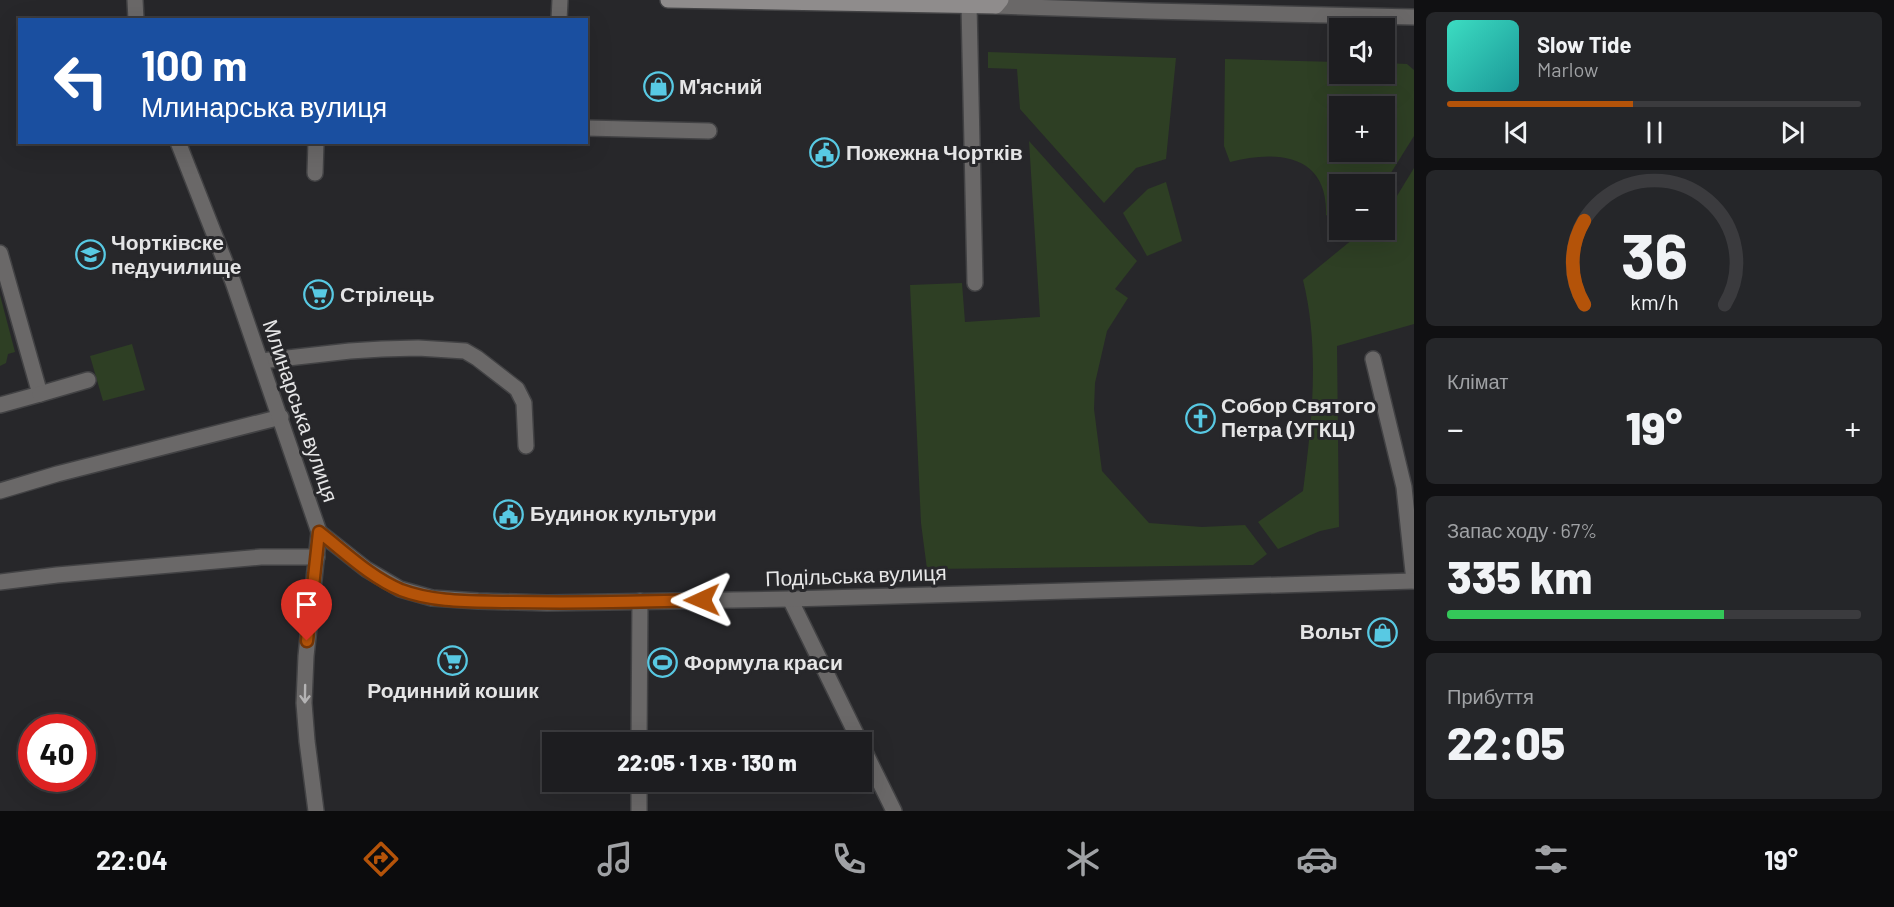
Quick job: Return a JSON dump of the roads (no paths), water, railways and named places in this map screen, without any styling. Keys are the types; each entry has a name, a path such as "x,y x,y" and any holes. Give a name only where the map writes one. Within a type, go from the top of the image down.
{"main road":[{"path":"668,0 969,5 998,3"}],"street":[{"path":"135,0 136,18"},
{"path":"559,18 560,0"},
{"path":"998,3 1181,12 1414,17"},
{"path":"969,5 975,283"},
{"path":"588,128 709,131"},
{"name":"Млинарська вулиця","path":"179,144 233,282 319,532 306,656 304,704 316,811"},
{"path":"315,173 316,144"},
{"path":"0,256 40,394"},
{"path":"261,361 371,349 418,348 465,351 518,389 524,403 526,446"},
{"path":"1373,360 1404,487 1414,581"},
{"path":"0,405 88,380"},
{"path":"0,491 57,474 281,417"},
{"name":"Подільська вулиця","path":"319,532 380,579 400,589 420,596 478,602 790,599 1414,581"},
{"path":"0,582 249,558 317,557"},
{"path":"790,599 856,732"},
{"path":"639,732 640,601"},
{"path":"872,766 894,811"},
{"path":"639,792 639,811"}],"place":[{"name":"М'ясний","path":"658,87"},
{"name":"Пожежна Чортків","path":"825,153"},
{"name":"Чортківске педучилище","path":"90,255"},
{"name":"Стрілець","path":"319,295"},
{"name":"Собор Святого Петра (УГКЦ)","path":"1200,418"},
{"name":"Будинок культури","path":"509,514"},
{"name":"Вольт","path":"1383,632"},
{"name":"Родинний кошик","path":"453,660"},
{"name":"Формула краси","path":"663,663"}]}
